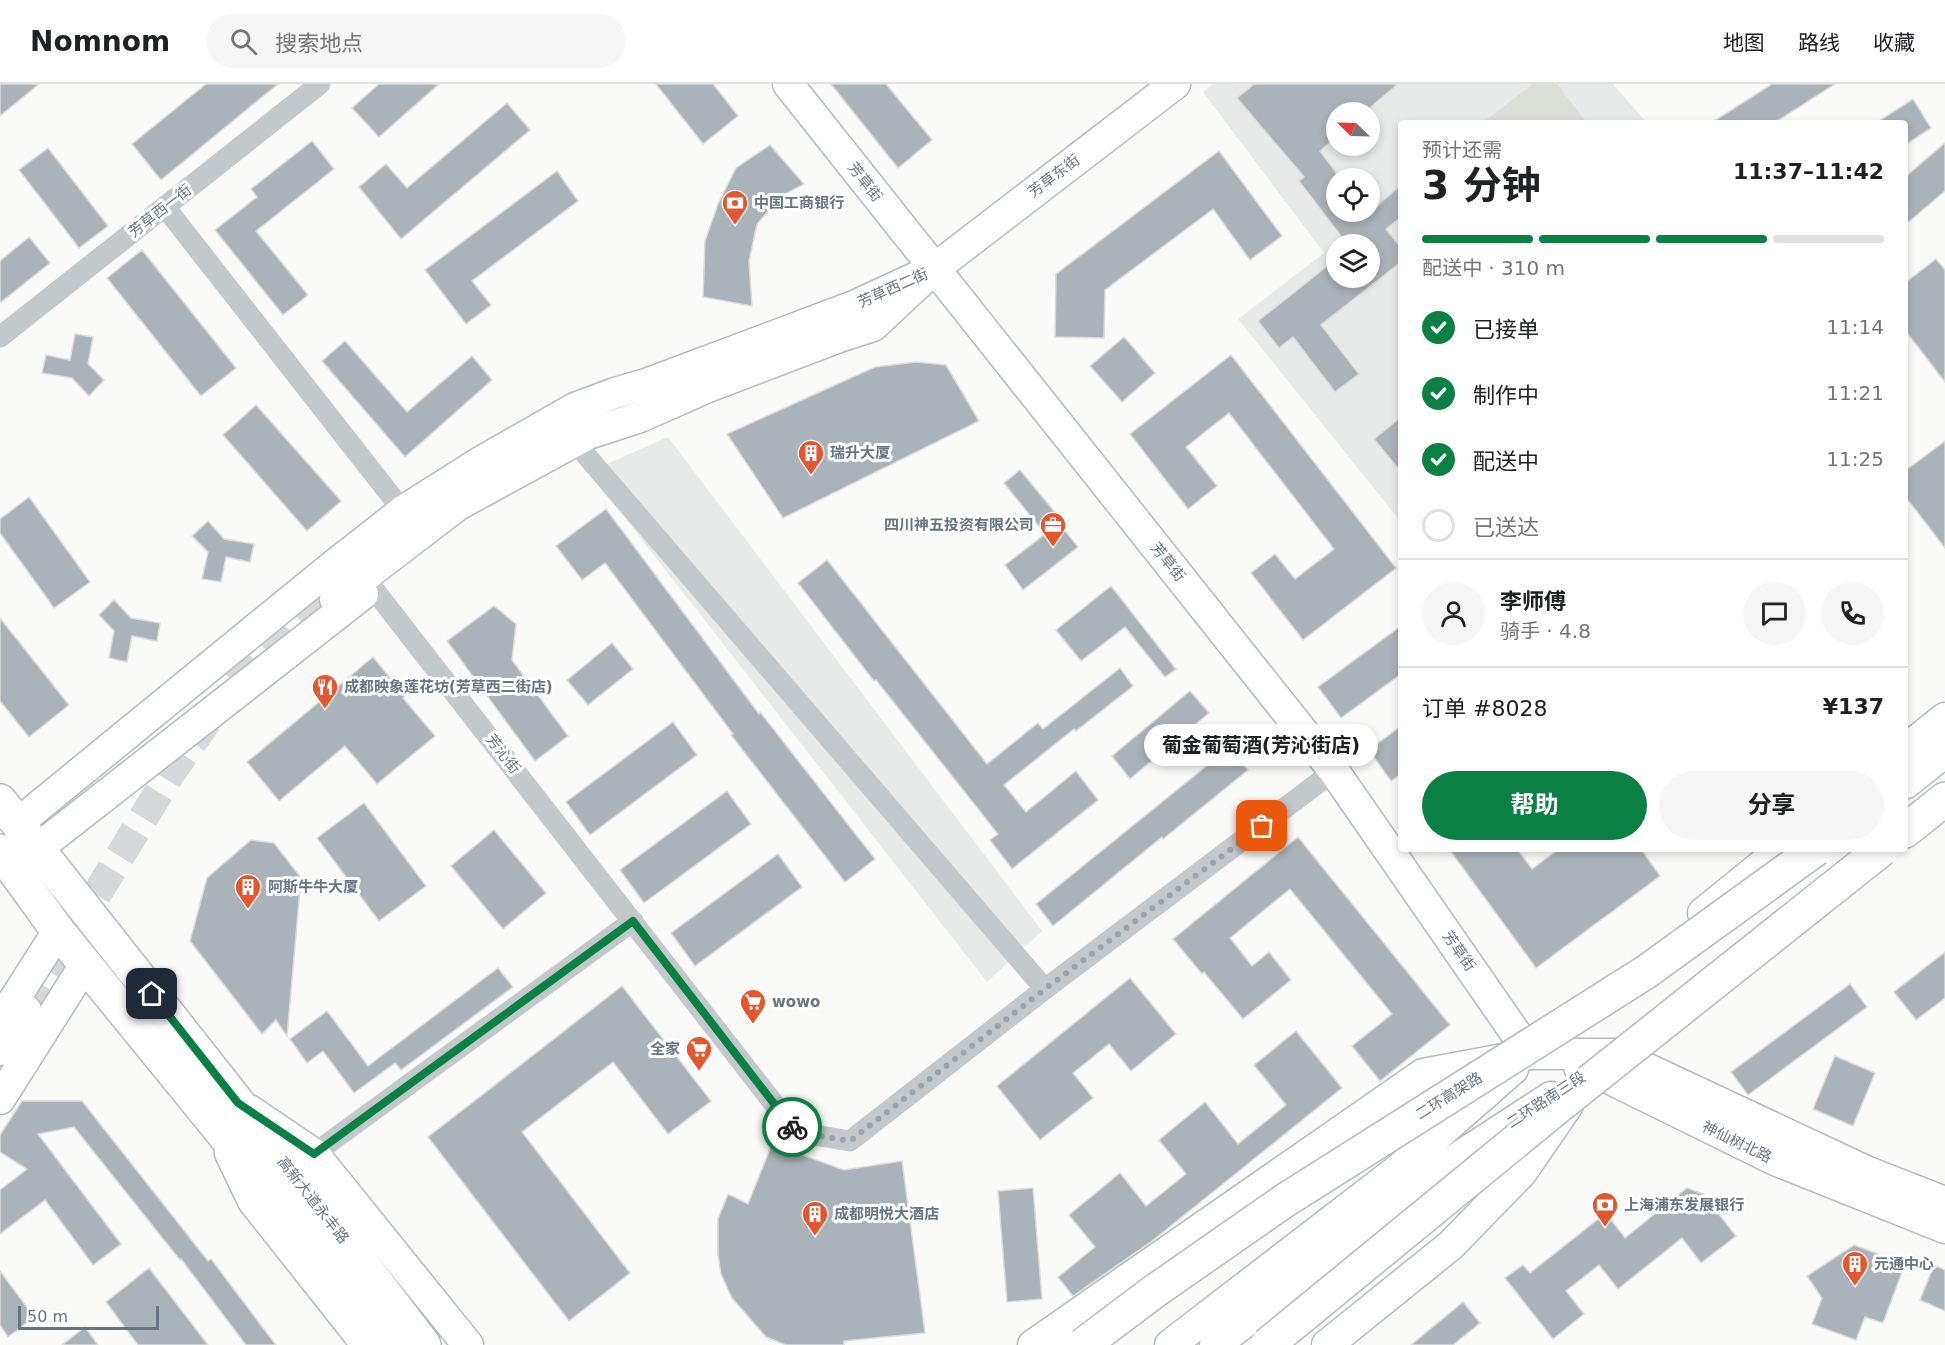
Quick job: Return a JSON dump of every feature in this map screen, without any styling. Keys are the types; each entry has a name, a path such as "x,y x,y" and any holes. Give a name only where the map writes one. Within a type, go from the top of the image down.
{"main road":[{"name":"芳草街","path":"788,84 1334,771 1530,1054"},
{"name":"芳草东街","path":"934,269 1175,84"},
{"name":"芳草西二街","path":"646,384 854,306 934,269"},
{"name":"芳草西二街","path":"640,417 708,387 873,326 934,269"},
{"path":"18,825 329,569 403,511 575,408 646,384"},
{"path":"640,417 588,434 458,505 331,595 383,548 467,489 596,418 646,384"},
{"path":"18,825 455,531 640,417"},
{"path":"1908,748 1945,718"},
{"path":"1908,780 1945,750"},
{"path":"1908,823 1945,794"},
{"path":"1908,829 1945,799"},
{"name":"高新大道永丰路","path":"18,825 227,1114"},
{"name":"高新大道永丰路","path":"0,851 58,931 86,963 227,1114 291,1172 424,1345"},
{"name":"二环路南三段","path":"1170,1345 1296,1285 1399,1169 1530,1054 1778,852"},
{"name":"二环高架路","path":"1083,1345 1152,1293 1284,1201 1646,972 1812,852"},
{"name":"二环路南三段","path":"1215,1345 1296,1285 1422,1181 1616,1054 1870,852"},
{"path":"1268,1345 1296,1285 1560,1105 1878,852"},
{"path":"0,1070 58,931"},
{"path":"0,1100 86,963"},
{"path":"0,1050 21,1015"},
{"path":"1034,1345 1423,1074 1530,1054 1616,1054 1868,1172 1945,1202"},
{"name":"神仙树北路","path":"1530,1054 1592,1070 1775,1161 1945,1228"},
{"path":"1328,1345 1451,1245 1522,1172 1592,1070"},
{"path":"227,1114 291,1172 468,1345"},
{"path":"227,1114 253,1201 367,1345"},
{"name":"高新大道永丰路","path":"291,1172 391,1345"},
{"path":"1288,1345 1296,1285"},
{"path":"1060,1345 1124,1298 1152,1293"}],"street":[{"name":"芳草西一街","path":"0,337 320,84"},
{"path":"165,207 403,511"},
{"path":"584,453 1045,989"},
{"name":"芳沁街","path":"372,587 796,1132 850,1141 1045,989 1334,771"},
{"path":"291,1172 633,921"}],"shaded area":[{"path":"1212,84 1613,84 1644,120 1398,120 1398,518 1238,319 1324,253 1203,92"},
{"path":"1533,84 1557,84 1585,120 1486,120"},
{"path":"668,437 1042,931 987,982 589,472"}],"building":[{"path":"0,84 39,84 0,116"},
{"path":"206,84 278,84 161,180 132,144"},
{"path":"379,84 439,84 379,137 352,108"},
{"path":"656,84 713,84 738,116 703,144"},
{"path":"831,84 886,84 932,140 898,168"},
{"path":"1254,84 1398,84 1377,102 1326,102 1326,146 1320,151 1333,168 1326,168 1326,216 1299,181 1304,177 1237,98"},
{"path":"1772,84 1835,84 1779,120 1716,120"},
{"path":"1913,99 1931,128 1908,143 1908,120 1881,120"},
{"path":"507,103 530,130 401,239 359,187 386,164 407,188"},
{"path":"312,141 334,169 256,231 308,295 283,315 215,230 257,197 251,189"},
{"path":"1945,143 1945,191 1908,222 1908,174"},
{"path":"770,145 804,184 783,195 757,224 749,261 752,306 703,297 705,241 718,204 736,168"},
{"path":"48,148 108,226 79,248 19,170"},
{"path":"1219,151 1282,236 1250,260 1213,209 1105,290 1104,338 1055,337 1056,274"},
{"path":"557,171 578,201 472,281 491,305 466,324 425,270"},
{"path":"1398,188 1398,219 1386,229 1398,244 1398,264 1380,279 1380,234 1339,234 1330,222 1380,222 1380,203"},
{"path":"29,237 50,263 0,303 0,261"},
{"path":"142,250 236,368 201,396 107,278"},
{"path":"1936,259 1945,270 1945,382 1908,334 1908,281"},
{"path":"1326,267 1326,288 1368,288 1321,325 1359,374 1335,392 1293,337 1279,348 1258,321"},
{"path":"75,334 93,337 88,364 104,380 89,396 72,378 42,373 46,355 70,360"},
{"path":"1124,337 1155,373 1122,402 1090,366"},
{"path":"345,341 407,412 472,356 492,380 405,457 322,361"},
{"path":"1231,355 1396,568 1303,640 1251,573 1275,554 1295,579 1334,549 1229,413 1186,447 1217,486 1188,509 1130,434"},
{"name":"瑞升大厦","path":"916,362 946,365 979,421 783,518 727,434 875,367"},
{"path":"256,405 341,501 307,531 223,435"},
{"path":"1398,419 1398,468 1374,439"},
{"path":"1945,441 1945,548 1908,500 1908,469"},
{"path":"1020,470 1058,516 1055,518 1078,547 1023,590 1005,565 1045,534 1004,483"},
{"path":"29,497 90,582 54,608 0,533 0,519"},
{"path":"606,509 759,714 760,712 875,859 845,882 731,735 733,734 605,563 582,580 556,546"},
{"path":"208,521 224,539 254,544 250,562 226,557 221,582 202,579 208,552 192,536"},
{"path":"827,560 987,764 1038,723 1043,729 1120,668 1133,686 1076,731 1074,729 1004,785 1026,812 1076,771 1098,800 1012,869 990,840 998,834 798,583"},
{"path":"1111,586 1176,669 1165,677 1125,627 1081,661 1056,630"},
{"path":"114,600 131,618 160,623 157,641 132,636 127,662 109,658 114,631 99,615"},
{"path":"494,606 516,624 512,660 568,736 535,761 447,641"},
{"path":"0,618 69,705 29,737 0,701"},
{"path":"1398,628 1398,676 1341,718 1318,687"},
{"path":"612,643 633,669 588,705 567,680"},
{"path":"373,657 435,736 377,784 345,746 279,801 247,762"},
{"path":"1190,691 1209,713 1130,779 1112,756"},
{"path":"673,722 697,755 590,835 566,802"},
{"path":"1398,728 1398,776 1391,781 1369,750"},
{"path":"1230,747 1248,770 1053,926 1036,904"},
{"path":"727,791 751,824 644,903 620,870"},
{"path":"364,803 426,886 379,921 317,838"},
{"path":"494,830 546,893 503,929 451,866"},
{"path":"1298,837 1450,1025 1380,1081 1352,1046 1392,1014 1290,889 1230,938 1252,966 1269,952 1291,980 1243,1019 1173,939"},
{"name":"阿斯牛牛大厦","path":"251,840 274,843 301,878 287,1036 276,1020 262,1034 190,941 207,878"},
{"path":"1451,852 1519,852 1532,869 1555,852 1643,852 1660,876 1536,968"},
{"path":"778,854 802,887 695,966 671,933"},
{"path":"1945,952 1945,998 1916,1020 1894,992"},
{"path":"498,968 513,987 401,1070 395,1063 354,1093 323,1051 307,1063 290,1039 327,1011 368,1066"},
{"path":"1130,978 1176,1034 1131,1071 1109,1044 1073,1073 1093,1098 1040,1140 997,1086"},
{"path":"1850,984 1867,1007 1748,1095 1731,1072"},
{"path":"622,986 711,1101 668,1134 613,1062 522,1132 630,1273 569,1321 428,1137"},
{"path":"1296,1031 1342,1088 1152,1241 1073,1296 1058,1277 1095,1247 1069,1215 1120,1173 1146,1206 1186,1174 1159,1140 1205,1102 1238,1144 1286,1105 1254,1065"},
{"path":"1835,1056 1875,1073 1853,1126 1813,1109"},
{"path":"22,1101 82,1101 208,1261 211,1259 276,1345 246,1345 181,1259 74,1127 38,1134 121,1244 93,1265 45,1200 0,1234 0,1190 27,1169 0,1152 0,1135"},
{"name":"成都明悦大酒店","path":"772,1144 844,1170 902,1161 925,1333 844,1341 844,1345 786,1345 766,1337 732,1298 721,1274 718,1255 718,1219 728,1194 748,1204"},
{"path":"1033,1188 1042,1299 1007,1302 998,1191"},
{"path":"1687,1188 1703,1194 1736,1236 1701,1263 1682,1238 1618,1289 1599,1265 1566,1291 1584,1314 1553,1339 1505,1278 1523,1265 1530,1273 1606,1213 1625,1238"},
{"name":"元通中心","path":"1854,1245 1905,1264 1883,1323 1865,1317 1856,1340 1812,1324 1822,1298 1807,1276"},
{"path":"1934,1265 1945,1270 1945,1311 1920,1300"},
{"path":"149,1268 208,1345 138,1345 106,1302"},
{"path":"0,1271 34,1317 8,1337 0,1325"},
{"path":"1463,1302 1480,1323 1453,1345 1411,1345"},
{"path":"85,1327 98,1345 62,1345"}],"tunnel":[{"path":"237,684 290,623 327,591"},
{"path":"26,1010 170,774 207,721"}],"way so far":[{"path":"792,1127 796,1132 850,1141 1045,989 1262,826"}],"place":[{"name":"中国工商银行","path":"735,226"},
{"name":"瑞升大厦","path":"811,476"},
{"name":"四川神五投资有限公司","path":"1053,548"},
{"name":"成都映象莲花坊(芳草西二街店)","path":"325,710"},
{"name":"葡金葡萄酒(芳沁街店)","path":"1262,826"},
{"name":"阿斯牛牛大厦","path":"248,910"},
{"name":"wowo","path":"753,1025"},
{"name":"全家","path":"699,1072"},
{"name":"上海浦东发展银行","path":"1605,1228"},
{"name":"成都明悦大酒店","path":"815,1237"},
{"name":"元通中心","path":"1855,1287"}],"route":[{"path":"152,994 238,1103 314,1154 633,921 792,1127"}]}
